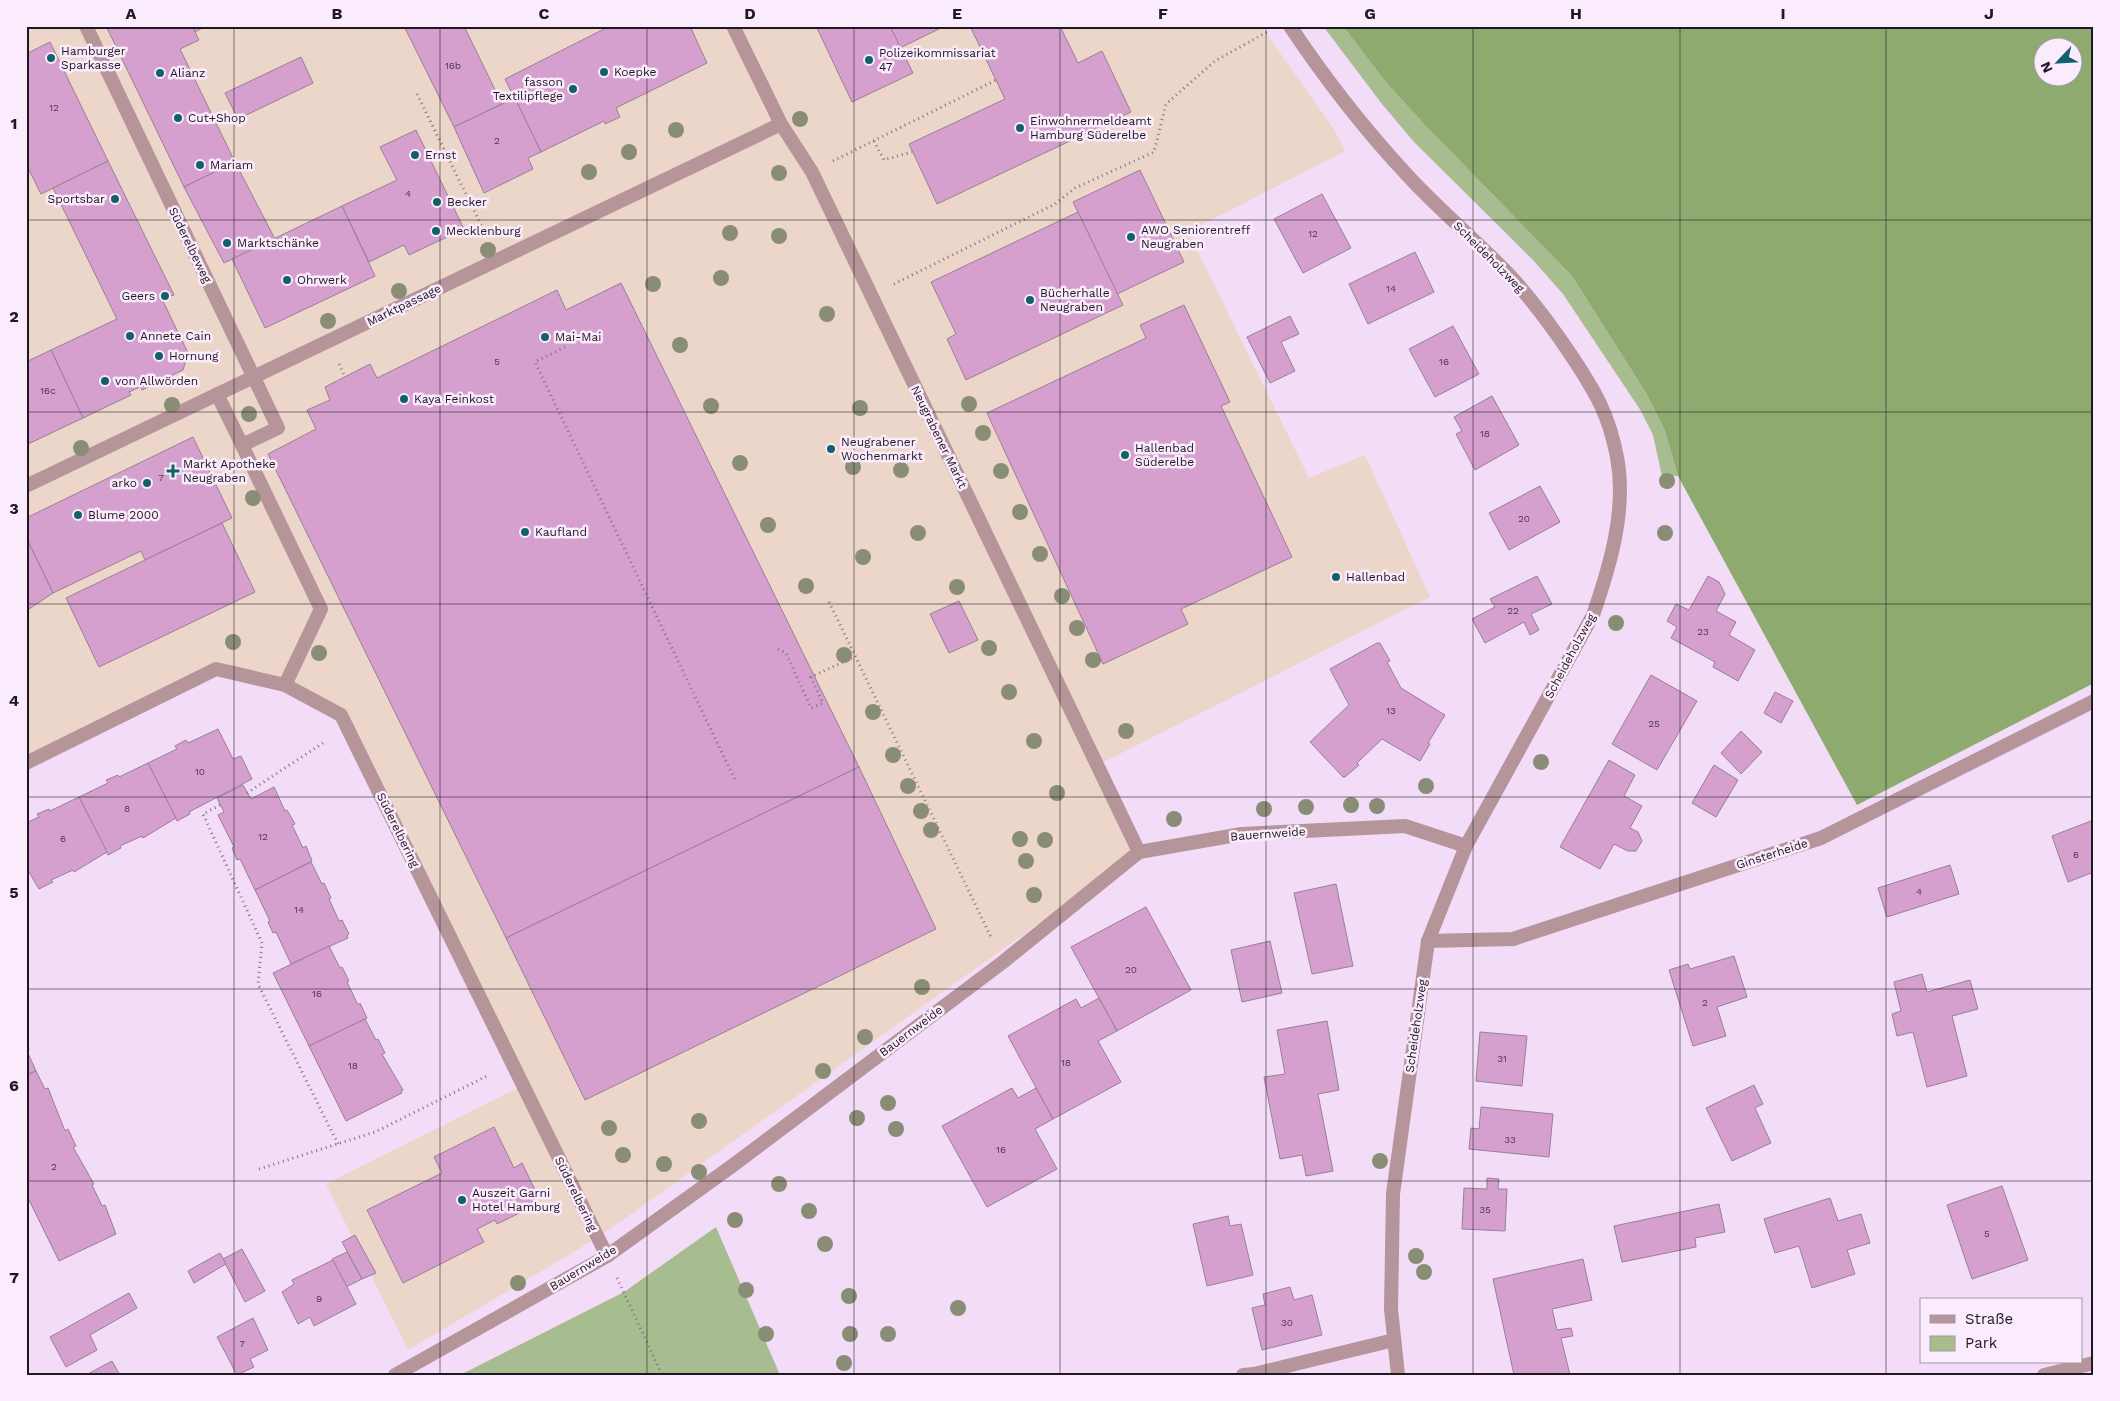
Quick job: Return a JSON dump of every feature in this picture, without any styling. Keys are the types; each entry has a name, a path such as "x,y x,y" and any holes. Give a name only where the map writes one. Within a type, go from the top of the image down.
{"street":[{"name":"Süderelbeweg","path":"86,26 278,428 242,445"},
{"name":"Neugrabener Markt","path":"733,26 781,124 812,172 1139,852"},
{"name":"Scheideholzweg","path":"1290,26 1327,80 1374,138 1410,179 1513,280 1549,323 1598,397 1610,427 1618,459 1620,502 1615,535 1606,577 1593,616 1466,846 1428,942 1393,1194 1391,1309 1398,1375"},
{"name":"Marktpassage","path":"26,486 781,124"},
{"path":"217,394 321,609 285,685"},
{"name":"Süderelbering","path":"26,763 216,669 285,685 341,715 606,1256"},
{"name":"Ginsterheide","path":"1428,942 1513,940 1821,838 2094,701"},
{"name":"Bauernweide","path":"395,1375 606,1256 732,1166 1003,962 1139,852 1242,834 1405,826 1466,846"},
{"path":"1243,1375 1254,1374 1394,1340"},
{"path":"2044,1375 2094,1363"}],"path":[{"path":"870,296 1055,204 1075,188 1154,152 1166,104 1215,61 1268,31"},
{"path":"812,172 996,80"},
{"path":"417,94 498,260"},
{"path":"874,141 884,160 912,152"},
{"path":"565,348 535,362 735,780"},
{"path":"829,602 1003,962"},
{"path":"778,649 786,653 811,708 823,703 811,677 854,657"},
{"path":"247,793 347,726"},
{"path":"220,805 203,814 262,943 258,984 338,1144"},
{"path":"259,1169 375,1132 512,1063"},
{"path":"606,1256 662,1375"}],"shaded area":[{"path":"39,26 1261,26 1334,129 1345,151 1188,232 1309,478 1365,455 1430,597 1098,765 1139,852 599,1237 408,1350 326,1184 526,1084 343,713 217,668 26,762 26,32"}],"green space":[{"path":"1323,26 1343,26 1384,80 1423,123 1572,276 1646,393 1665,431 1678,476 1662,476 1653,435 1641,411 1563,294 1532,259 1414,142 1382,104"},
{"path":"1343,26 2094,26 2094,683 1857,805 1678,476 1665,431 1646,393 1572,276 1423,123 1384,80"},
{"path":"716,1227 780,1375 460,1375 624,1292"}],"building":[{"path":"106,26 192,26 199,40 180,49 235,162 184,187"},
{"path":"192,26 206,26 195,32"},
{"path":"404,26 464,26 502,104 454,127"},
{"path":"610,26 690,26 707,63 616,108 620,117 605,124 604,121 541,152 505,79"},
{"name":"Polizeikommissariat 47","path":"816,26 890,26 913,73 852,102"},
{"path":"890,26 945,26 900,48"},
{"name":"Einwohnermeldeamt Hamburg Süderelbe","path":"970,26 1060,26 1078,63 1102,51 1131,112 937,204 909,144 1005,99"},
{"path":"50,42 108,161 41,194 26,164 26,54"},
{"path":"301,57 313,83 238,119 225,93"},
{"path":"515,98 541,152 528,158 533,169 484,193 454,127"},
{"path":"416,130 464,229 409,255 404,245 369,262 342,206 397,180 380,147"},
{"path":"108,161 174,295 162,299 188,353 183,370 142,390 140,387 129,392 131,395 83,418 51,350 117,319 53,188"},
{"path":"235,162 275,239 224,263 184,187"},
{"name":"AWO Seniorentreff Neugraben","path":"1140,170 1184,262 1117,294 1073,202"},
{"path":"1322,194 1351,248 1303,273 1274,219"},
{"path":"342,206 375,276 265,328 232,259"},
{"name":"Bücherhalle Neugraben","path":"1078,212 1123,305 966,380 947,339 956,334 931,282"},
{"path":"1415,252 1434,292 1368,324 1349,284"},
{"name":"Kaufland","path":"621,283 859,767 506,938 268,454 316,429 307,410 330,400 325,387 370,364 377,378 557,290 566,310"},
{"name":"Hallenbad Süderelbe","path":"1184,305 1230,402 1221,406 1292,557 1181,609 1188,624 1103,664 987,413 1146,338 1140,325"},
{"path":"1290,316 1299,334 1281,342 1295,371 1270,383 1247,337"},
{"path":"1453,326 1479,374 1435,397 1409,349"},
{"path":"51,350 83,418 26,445 26,362"},
{"path":"1492,396 1519,445 1475,470 1456,434 1462,431 1454,417"},
{"path":"193,437 232,518 145,560 141,551 53,593 26,537 26,518"},
{"path":"1540,486 1560,522 1509,550 1489,513"},
{"path":"222,523 255,592 99,667 66,598"},
{"path":"26,537 53,593 26,611"},
{"path":"1537,576 1552,604 1531,614 1539,630 1530,635 1524,622 1485,643 1472,619 1495,607 1490,599"},
{"path":"1708,576 1719,582 1725,594 1716,611 1736,622 1729,635 1755,650 1738,681 1713,667 1715,662 1671,638 1677,627 1667,621 1676,604 1689,610"},
{"path":"959,601 978,640 949,653 930,614"},
{"path":"1380,643 1390,661 1387,662 1401,688 1445,715 1428,743 1430,744 1420,761 1382,739 1357,763 1359,765 1343,777 1310,742 1349,705 1330,669"},
{"path":"1651,675 1697,701 1657,770 1612,744"},
{"path":"1775,692 1793,701 1781,723 1764,713"},
{"path":"218,729 233,759 241,756 252,779 189,812 190,814 177,821 148,763 177,749 175,746 186,740 188,743"},
{"path":"1741,731 1762,752 1741,774 1721,753"},
{"path":"1609,760 1635,775 1624,796 1642,806 1630,828 1638,832 1642,841 1636,851 1628,851 1614,844 1600,869 1560,847"},
{"path":"148,763 176,818 143,838 142,836 120,846 121,848 108,855 79,797 108,783 106,780 118,775 119,777"},
{"path":"1714,765 1738,780 1716,817 1692,803"},
{"path":"859,767 936,929 585,1100 506,938"},
{"path":"243,785 251,799 274,787 285,811 287,810 295,824 292,825 303,848 306,846 312,861 255,890 240,859 237,860 232,848 234,847 218,815 224,812 217,798"},
{"path":"79,797 107,852 74,872 73,870 51,880 53,882 39,889 26,867 26,823 39,817 37,814 49,809 50,811"},
{"path":"2091,821 2094,828 2094,872 2068,882 2052,836"},
{"path":"311,862 322,884 324,883 339,921 342,920 349,934 348,938 291,964 276,932 273,933 268,922 270,921 255,890"},
{"path":"1950,865 1959,894 1887,917 1878,888"},
{"path":"1336,884 1353,966 1312,974 1294,893"},
{"path":"1146,907 1191,990 1117,1031 1071,947"},
{"path":"1270,941 1282,993 1242,1002 1231,950"},
{"path":"329,946 349,981 347,982 358,1005 360,1003 367,1018 309,1046 273,973"},
{"path":"1734,956 1747,997 1717,1007 1726,1036 1693,1046 1669,970 1688,964 1690,969"},
{"path":"1922,974 1927,992 1970,980 1978,1009 1952,1016 1967,1076 1927,1087 1913,1032 1897,1036 1892,1014 1901,1011 1894,982"},
{"path":"1099,998 1117,1031 1098,1041 1121,1082 1053,1119 1008,1036 1076,999 1081,1008"},
{"path":"365,1019 376,1040 378,1039 385,1053 382,1054 403,1090 401,1091 402,1093 346,1121 309,1046"},
{"path":"1327,1021 1339,1090 1318,1094 1333,1171 1306,1176 1302,1155 1280,1159 1264,1077 1285,1074 1277,1030"},
{"path":"1480,1032 1527,1036 1522,1086 1476,1081"},
{"path":"26,1044 36,1071 26,1075"},
{"path":"36,1071 45,1089 48,1088 65,1131 68,1129 76,1146 73,1147 94,1184 92,1185 102,1206 105,1205 116,1234 59,1261 26,1194 26,1075"},
{"path":"1754,1085 1763,1104 1755,1108 1771,1143 1732,1161 1706,1108"},
{"path":"1012,1088 1018,1098 1036,1088 1053,1119 1035,1129 1057,1169 987,1207 942,1126"},
{"path":"1481,1107 1553,1114 1549,1157 1469,1149 1471,1128 1479,1129"},
{"name":"Auszeit Garni Hotel Hamburg","path":"494,1127 514,1168 522,1163 537,1194 534,1206 497,1224 495,1220 477,1229 484,1242 403,1283 367,1210 442,1173 434,1157"},
{"path":"1487,1178 1499,1179 1498,1189 1507,1189 1505,1231 1462,1229 1464,1188 1487,1189"},
{"path":"2002,1186 2028,1260 1972,1279 1947,1205"},
{"path":"1830,1198 1838,1221 1861,1214 1870,1243 1847,1250 1855,1274 1812,1288 1799,1246 1775,1253 1764,1219"},
{"path":"1719,1204 1725,1232 1695,1238 1696,1247 1622,1262 1614,1226"},
{"path":"1228,1216 1230,1226 1241,1224 1253,1275 1207,1286 1193,1224"},
{"path":"355,1235 376,1273 362,1279 342,1242"},
{"path":"242,1249 265,1291 245,1302 223,1259"},
{"path":"347,1252 362,1279 346,1287 332,1259"},
{"path":"220,1253 226,1264 194,1283 188,1271"},
{"path":"1583,1259 1592,1300 1552,1309 1557,1330 1571,1328 1573,1336 1561,1338 1570,1375 1514,1375 1493,1279"},
{"path":"333,1260 356,1304 314,1326 310,1317 298,1324 282,1292 294,1284 292,1280"},
{"path":"1290,1287 1294,1300 1312,1295 1322,1335 1262,1350 1252,1308 1265,1305 1263,1294"},
{"path":"129,1293 137,1308 90,1335 97,1350 66,1367 50,1337"},
{"path":"253,1318 268,1350 250,1359 254,1367 237,1375 217,1337"},
{"path":"112,1361 120,1375 86,1375"}],"place":[{"name":"Hamburger Sparkasse","path":"51,58"},
{"name":"Polizeikommissariat 47","path":"869,60"},
{"name":"Koepke","path":"604,72"},
{"name":"Alianz","path":"160,73"},
{"name":"fasson Textilipflege","path":"573,89"},
{"name":"Cut+Shop","path":"178,118"},
{"name":"Einwohnermeldeamt Hamburg Süderelbe","path":"1020,128"},
{"name":"Ernst","path":"415,155"},
{"name":"Mariam","path":"200,165"},
{"name":"Sportsbar","path":"115,199"},
{"name":"Becker","path":"437,202"},
{"name":"Mecklenburg","path":"436,231"},
{"name":"AWO Seniorentreff Neugraben","path":"1131,237"},
{"name":"Marktschänke","path":"227,243"},
{"name":"Ohrwerk","path":"287,280"},
{"name":"Geers","path":"165,296"},
{"name":"Bücherhalle Neugraben","path":"1030,300"},
{"name":"Annete Cain","path":"130,336"},
{"name":"Mai-Mai","path":"545,337"},
{"name":"Hornung","path":"159,356"},
{"name":"von Allwörden","path":"105,381"},
{"name":"Kaya Feinkost","path":"404,399"},
{"name":"Neugrabener Wochenmarkt","path":"831,449"},
{"name":"Hallenbad Süderelbe","path":"1125,455"},
{"name":"Markt Apotheke Neugraben","path":"173,471"},
{"name":"arko","path":"147,483"},
{"name":"Blume 2000","path":"78,515"},
{"name":"Kaufland","path":"525,532"},
{"name":"Hallenbad","path":"1336,577"},
{"name":"Auszeit Garni Hotel Hamburg","path":"462,1200"}]}
